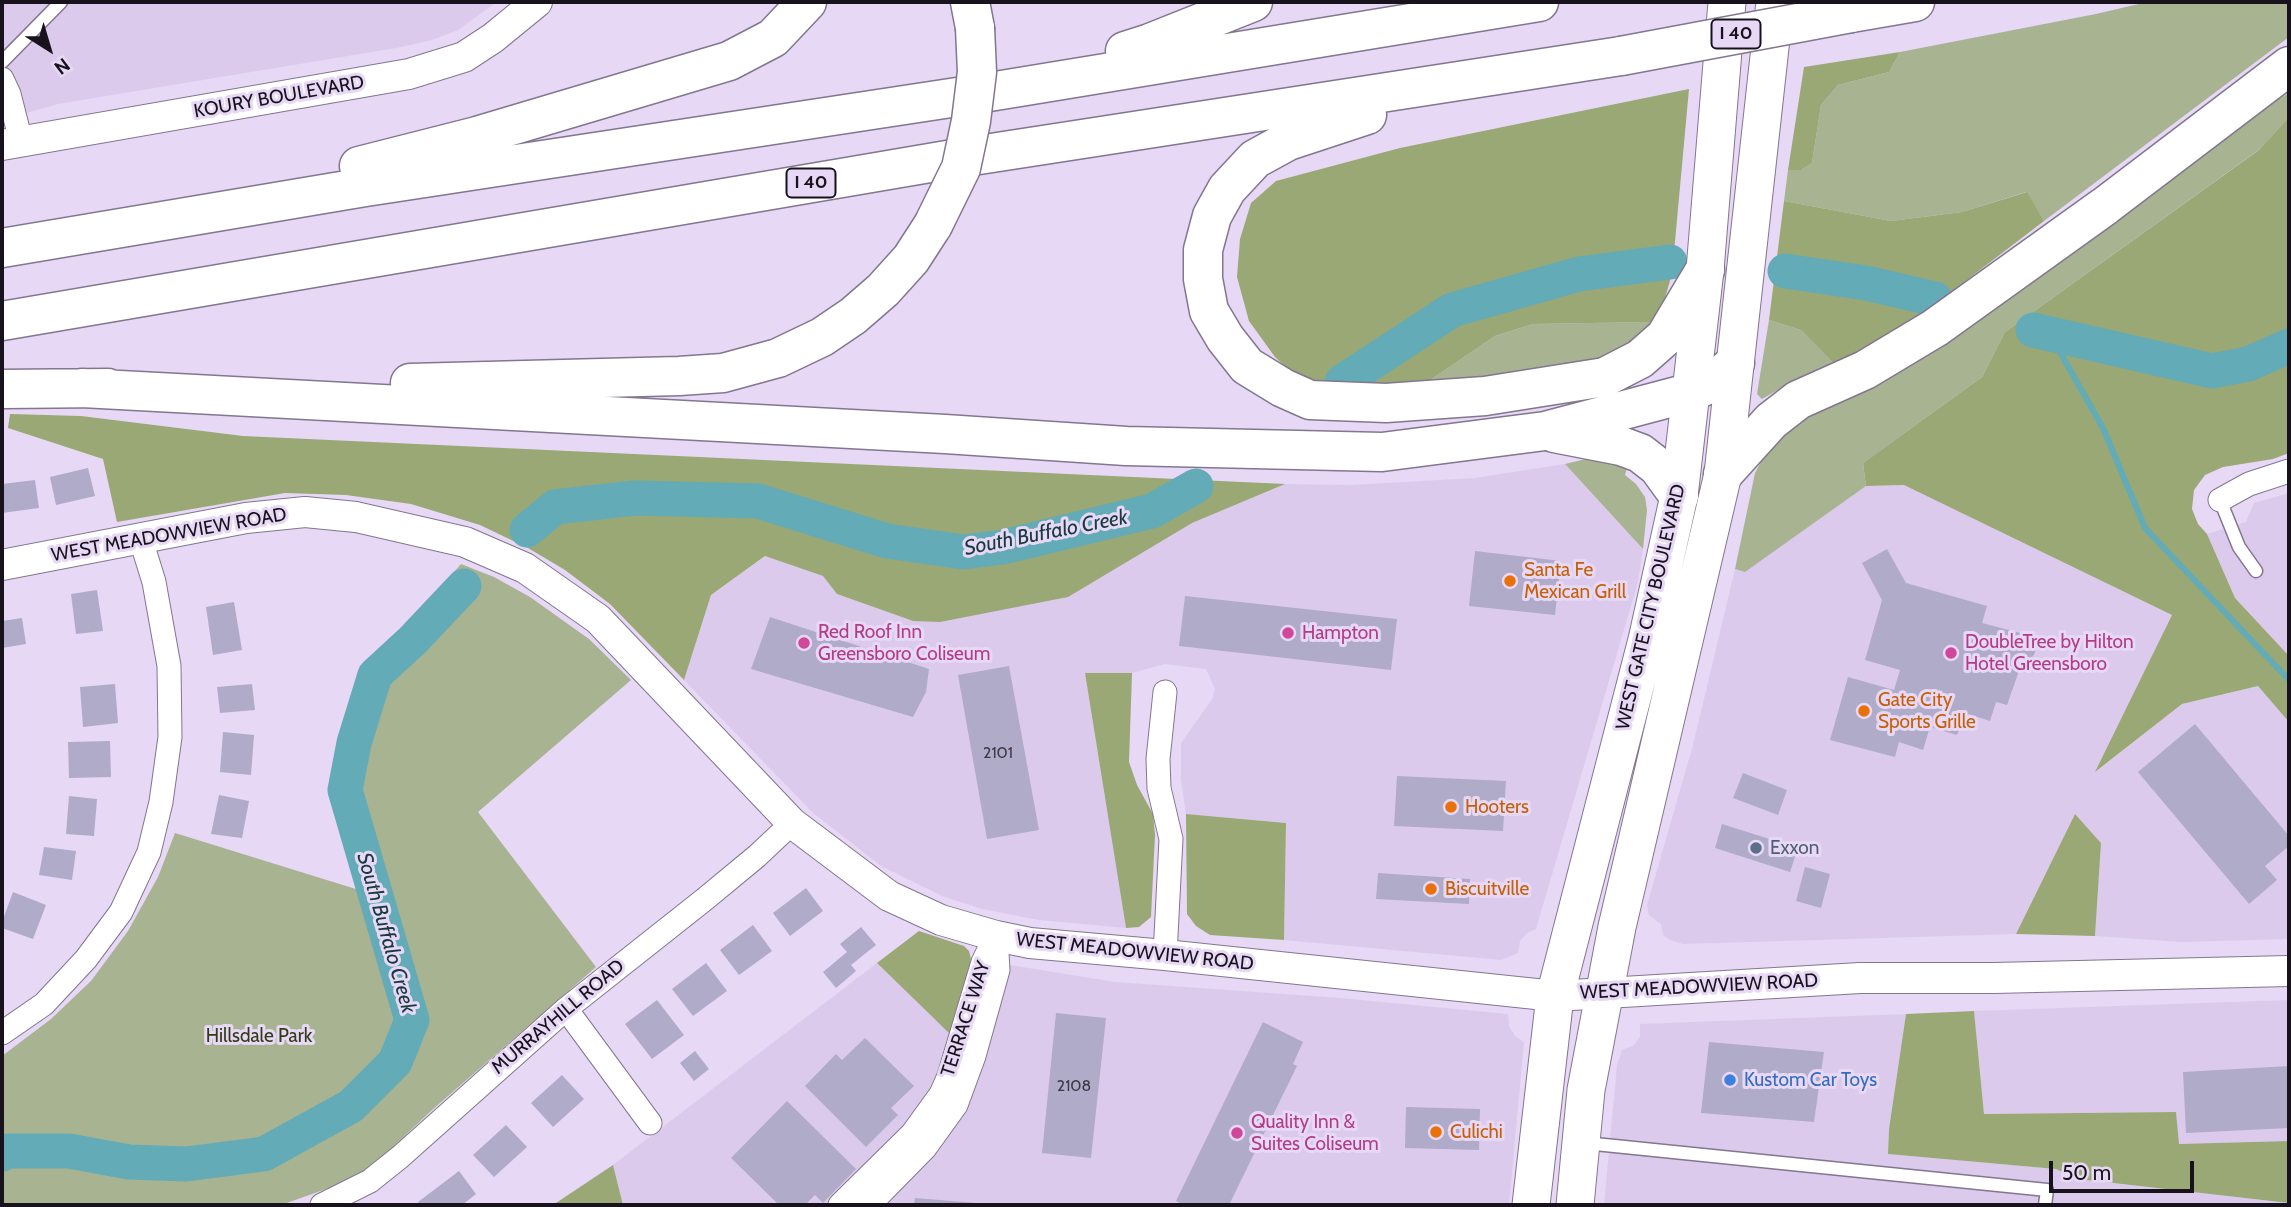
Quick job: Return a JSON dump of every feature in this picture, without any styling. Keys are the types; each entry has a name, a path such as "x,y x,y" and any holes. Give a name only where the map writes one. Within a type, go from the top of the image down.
{"highway":[{"path":"111,228 477,136 693,73 729,61 772,38 807,2"},
{"path":"976,94 1150,43 1254,2"},
{"path":"2,248 111,228 976,94 1539,2"},
{"name":"I 40","path":"2,321 972,156 1608,58 1915,2"},
{"path":"2,388 638,377 723,373 778,358 821,337 853,316 883,290 911,259 933,225 961,168 971,121 977,72 972,15"},
{"path":"1608,58 1455,88 1321,128 1288,141 1255,159 1227,189 1212,216 1203,250 1203,279 1209,311 1225,338 1247,366 1283,388 1310,400 1386,403 1485,396 1605,377 1640,359 1665,337 1705,270"},
{"path":"1723,474 1771,421 1798,400 1865,370 1935,328 2105,206 2289,66"},
{"path":"82,388 1126,446 1382,452 1545,431 1692,392 1715,381 1735,363"},
{"path":"1545,431 1621,446 1640,453 1658,467 1679,496"}],"main road":[{"name":"WEST GATE CITY BOULEVARD","path":"1531,1205 1555,996 1647,640 1679,496 1705,270 1727,2"},
{"name":"WEST GATE CITY BOULEVARD","path":"1574,1205 1587,1090 1617,926 1723,474 1775,2"}],"street":[{"name":"KOURY BOULEVARD","path":"11,143 409,74 464,57 493,38 537,2"},
{"path":"2,79 9,94 11,143"},
{"path":"2220,500 2249,484 2289,471"},
{"name":"WEST MEADOWVIEW ROAD","path":"2,565 246,518 305,512 356,517 465,542 525,568 598,619 792,823 889,896 941,920 1030,943 1555,996 1860,978 2289,971"},
{"path":"2,1032 44,1003 86,959 121,912 149,852 161,802 170,737 169,677 154,582 141,540"},
{"path":"1165,692 1158,759 1159,789 1171,839 1165,955"},
{"name":"MURRAYHILL ROAD","path":"322,1205 370,1181 400,1157 566,1009 705,899 792,823"},
{"name":"TERRACE WAY","path":"840,1205 912,1134 941,1094 949,1076 983,962 996,936"},
{"name":"TERRACE WAY","path":"869,1205 925,1148 956,1105 974,1056 998,970 996,936"},
{"path":"566,1009 650,1123"}],"lane":[{"path":"2,62 61,2"},
{"path":"2220,500 2239,547 2256,570"},
{"path":"1581,1143 2047,1190 2045,1205"}],"shaded area":[{"path":"2,2 497,2 458,30 432,40 58,104 2,120"},
{"path":"1565,464 1643,549 1638,582 1536,929 1527,933 1520,941 1518,953 1501,960 1284,940 1286,823 1186,814 1181,780 1181,743 1213,698 1215,689 1206,669 1165,664 1132,673 1085,673 1126,928 1039,920 982,909 942,896 881,866 812,812 684,680 711,595 766,556 823,576 837,594 913,621 1192,523 1285,484 1351,485 1475,478"},
{"path":"1904,485 2172,615 2097,771 2182,704 2258,686 2289,722 2289,939 2182,942 2095,936 2101,843 2075,814 2016,934 1683,944 1663,935 1661,924 1649,915 1647,905 1693,745 1735,569 1745,572 1866,486"},
{"path":"2289,493 2289,656 2235,598 2207,534 2246,522 2254,503"},
{"path":"877,963 952,1036 934,1087 924,1105 831,1205 623,1205 613,1165"},
{"path":"1010,965 1115,982 1340,998 1508,1014 1509,1026 1515,1036 1524,1042 1509,1205 880,1205 970,1095 988,1049"},
{"path":"2289,1000 2289,1141 2178,1144 2176,1112 1984,1114 1974,1011"},
{"path":"1906,1014 1889,1129 1888,1154 2056,1169 2078,1179 2289,1205 1604,1205 1617,1065 1622,1050 1634,1045 1640,1037 1640,1024"}],"green space":[{"path":"2147,2 2289,2 2289,37 2044,221 2026,192 1962,212 1891,221 1784,201 1788,170 1801,170 1812,163 1821,105 1838,85 1889,72 1900,52"},
{"path":"1900,52 1889,72 1838,85 1821,105 1812,163 1801,170 1788,170 1804,67"},
{"path":"1689,89 1672,274 1665,298 1651,322 1533,324 1495,336 1417,389 1309,388 1275,357 1249,321 1237,277 1240,239 1251,203 1276,181 1400,148"},
{"path":"2289,93 2289,117 2260,149 2005,332 1982,377 1863,463 1866,486 1745,572 1735,569 1755,473 1767,450 1767,441 1826,404 1856,395 1911,365 2244,119"},
{"path":"2289,117 2289,453 2273,459 2223,467 2205,475 2194,490 2192,509 2198,524 2207,534 2235,598 2289,656 2289,722 2258,686 2182,704 2095,772 2172,615 1904,485 1866,486 1863,463 1982,377 2005,332 2259,150"},
{"path":"2027,192 2044,221 1904,328 1834,364 1801,330 1769,320 1784,201 1891,221 1962,212"},
{"path":"1769,320 1801,330 1834,364 1762,399 1757,394"},
{"path":"1651,322 1635,341 1607,357 1417,389 1495,336 1533,324"},
{"path":"10,414 81,416 243,436 1285,484 1192,523 1068,597 940,622 913,621 837,594 823,576 765,556 711,595 684,680 610,604 565,570 528,548 480,525 411,504 346,495 285,493 117,522 103,459 8,428"},
{"path":"1586,459 1608,460 1627,468 1625,475 1645,497 1647,510 1643,549 1565,464"},
{"name":"Hillsdale Park","path":"461,564 494,577 530,597 589,639 631,680 478,812 596,967 432,1110 376,1163 343,1183 281,1205 2,1205 2,1056 51,1019 91,981 128,931 158,877 175,833 359,890 335,795 346,723 369,669"},
{"path":"1085,673 1132,673 1129,762 1137,785 1153,814 1155,835 1151,917 1139,927 1126,928"},
{"path":"1186,814 1286,823 1284,940 1210,935 1196,926 1187,914"},
{"path":"2075,814 2101,843 2095,936 2016,934"},
{"path":"919,931 964,946 969,951 971,959 952,1036 877,963"},
{"path":"1974,1011 1984,1114 2176,1112 2179,1144 2289,1141 2289,1203 2078,1179 2056,1169 1888,1154 1889,1129 1906,1014"},
{"path":"613,1165 623,1205 553,1205"}],"building":[{"path":"88,468 95,496 56,505 50,477"},
{"path":"35,480 39,508 2,513 2,484"},
{"name":"DoubleTree by Hilton Hotel Greensboro","path":"1887,549 1906,583 1987,606 1982,623 2028,635 2026,640 2038,646 2025,673 2019,671 2007,705 1996,702 1990,721 1965,713 1957,735 1930,727 1923,750 1899,742 1895,757 1830,740 1848,677 1894,690 1900,670 1865,660 1882,600 1862,563"},
{"path":"1475,551 1561,561 1555,615 1469,606"},
{"path":"97,590 103,631 76,634 71,594"},
{"name":"Hampton","path":"1185,596 1397,619 1391,670 1179,646"},
{"path":"234,602 242,650 213,655 206,607"},
{"name":"Red Roof Inn Greensboro Coliseum","path":"770,617 929,669 926,692 913,717 751,669"},
{"path":"22,618 26,644 2,648 2,621"},
{"name":"Red Roof Inn Greensboro Coliseum","path":"1009,666 1039,830 987,839 958,675"},
{"path":"115,684 118,723 83,727 80,687"},
{"path":"252,684 255,710 220,713 217,687"},
{"path":"2195,724 2289,836 2289,846 2265,866 2277,880 2249,904 2138,772"},
{"path":"223,732 254,735 251,775 220,772"},
{"path":"110,741 111,777 69,778 68,742"},
{"path":"1743,773 1787,790 1778,815 1733,798"},
{"path":"1397,776 1506,781 1503,831 1394,826"},
{"path":"219,795 249,801 242,838 211,834"},
{"path":"69,796 97,799 94,836 66,834"},
{"name":"Exxon","path":"1722,824 1798,848 1790,872 1715,848"},
{"path":"44,847 76,851 72,880 39,875"},
{"path":"1805,867 1830,874 1821,908 1796,901"},
{"path":"1378,873 1470,879 1469,904 1376,899"},
{"path":"806,888 823,911 790,936 773,913"},
{"path":"13,892 46,905 33,939 2,928"},
{"path":"753,925 772,951 739,975 720,950"},
{"path":"861,927 876,945 851,965 856,971 836,988 823,972 847,952 840,944"},
{"path":"706,963 727,991 693,1016 672,989"},
{"path":"657,1000 684,1035 652,1059 625,1024"},
{"path":"1056,1013 1106,1018 1091,1158 1042,1153"},
{"name":"Quality Inn & Suites Coliseum","path":"1263,1022 1303,1042 1293,1064 1297,1066 1229,1205 1184,1205 1176,1201"},
{"path":"865,1038 914,1086 891,1108 898,1115 866,1147 805,1086 836,1054 842,1060"},
{"path":"1709,1042 1824,1052 1814,1122 1701,1113"},
{"path":"695,1051 709,1069 694,1081 680,1063"},
{"path":"2289,1066 2289,1128 2186,1133 2183,1072"},
{"path":"562,1075 584,1099 553,1127 531,1103"},
{"path":"787,1101 856,1169 823,1203 815,1195 805,1205 779,1205 731,1158"},
{"path":"1406,1107 1480,1109 1479,1150 1405,1148"},
{"path":"506,1125 527,1147 494,1177 473,1155"},
{"path":"459,1171 476,1194 462,1205 420,1205 418,1202"},
{"path":"915,1198 976,1203 976,1205 914,1205"}],"waterway":[{"name":"South Buffalo Creek","path":"1342,382 1452,310 1579,274 1670,262"},
{"name":"South Buffalo Creek","path":"1785,271 1866,283 1935,299"},
{"name":"South Buffalo Creek","path":"2033,330 2212,371 2248,364 2289,346"},
{"path":"2049,333 2103,428 2145,528 2289,680"},
{"name":"South Buffalo Creek","path":"527,530 555,507 634,498 758,501 887,541 963,552 1003,547 1152,511 1196,486"},
{"name":"South Buffalo Creek","path":"2,1154 8,1151 69,1151 129,1162 186,1164 264,1154 351,1106 395,1062 412,1020 345,790 354,743 375,675 413,640 464,586"}],"place":[{"name":"Santa Fe Mexican Grill","path":"1510,581"},
{"name":"Hampton","path":"1288,633"},
{"name":"Red Roof Inn Greensboro Coliseum","path":"804,643"},
{"name":"DoubleTree by Hilton Hotel Greensboro","path":"1951,653"},
{"name":"Gate City Sports Grille","path":"1864,711"},
{"name":"Hooters","path":"1451,807"},
{"name":"Exxon","path":"1756,848"},
{"name":"Biscuitville","path":"1431,889"},
{"name":"Kustom Car Toys","path":"1730,1080"},
{"name":"Culichi","path":"1436,1132"},
{"name":"Quality Inn & Suites Coliseum","path":"1237,1133"}]}
